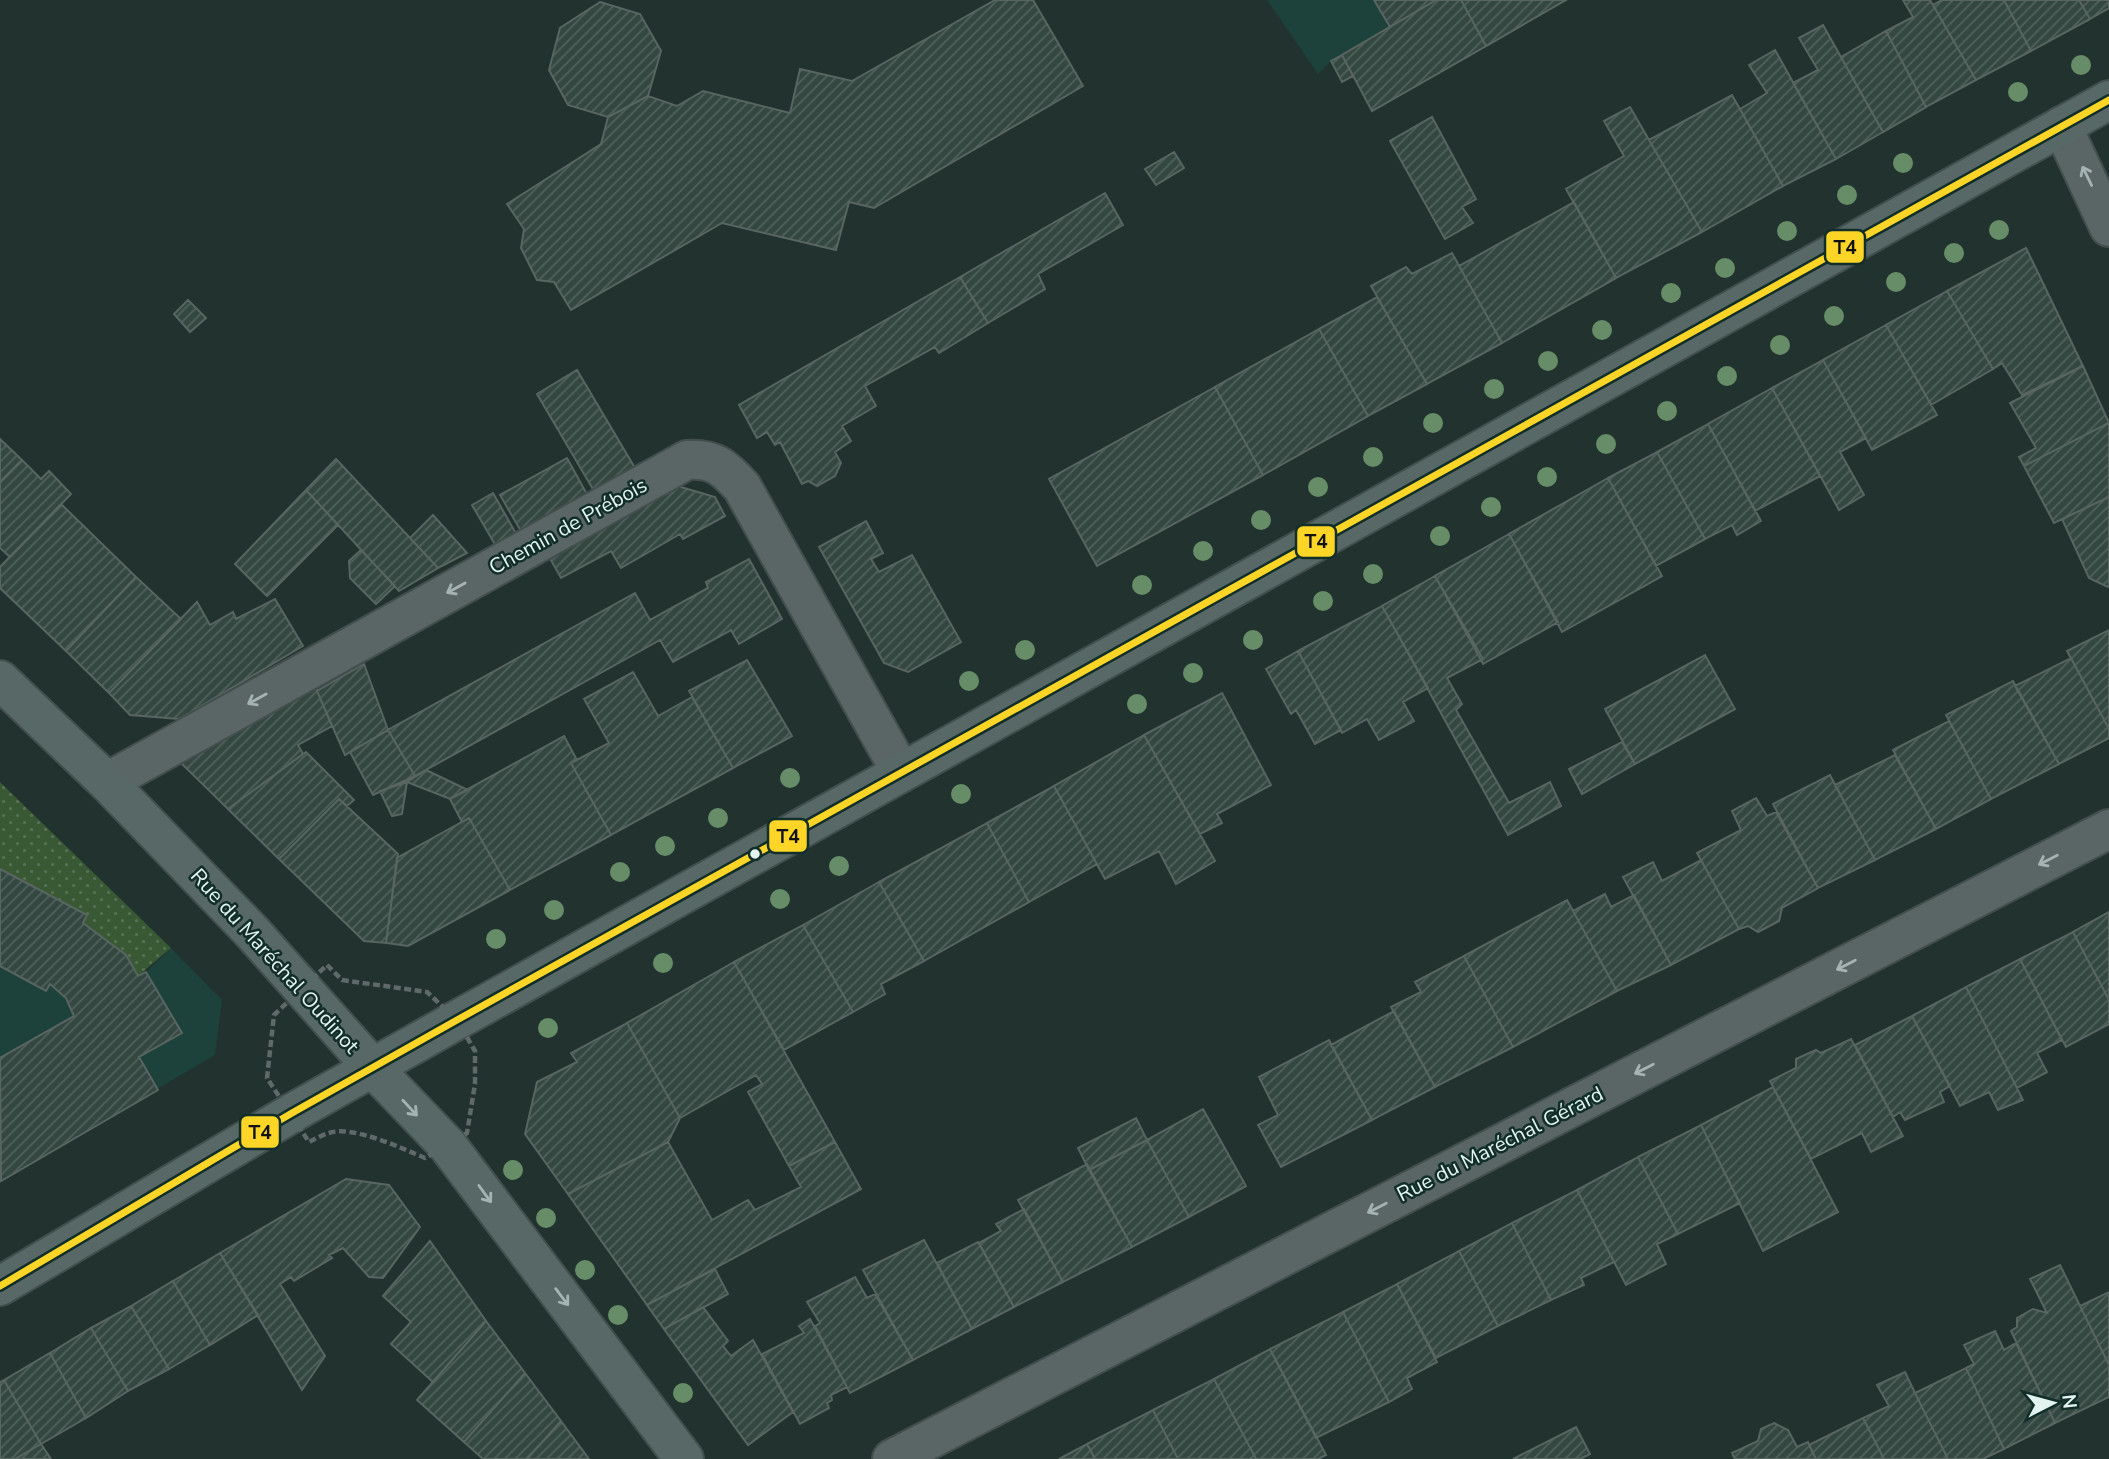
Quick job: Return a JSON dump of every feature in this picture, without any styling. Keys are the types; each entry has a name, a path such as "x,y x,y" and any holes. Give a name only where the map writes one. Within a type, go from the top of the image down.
{"main road":[{"path":"0,1286 373,1068 2109,100"},
{"name":"Rue du Maréchal Oudinot","path":"0,680 107,782 253,933 373,1068 448,1146 684,1459"}],"street":[{"path":"2062,126 2109,227"},
{"name":"Chemin de Prébois","path":"107,782 687,460 704,458 724,467 742,487 901,772"},
{"name":"Rue du Maréchal Gérard","path":"892,1459 2109,829"}],"shaded area":[{"path":"1267,0 1436,0 1331,61 1318,74"},
{"path":"0,869 87,915 83,923 146,972 171,948 222,1000 215,1055 0,1181"}],"green space":[{"path":"0,782 171,948 138,976 126,955 83,923 86,914 0,869"}],"building":[{"path":"995,0 1033,0 1083,86 874,208 849,202 836,250 722,223 571,310 554,282 537,280 521,248 524,229 507,204 601,144 608,117 648,96 677,106 703,91 790,113 800,69 852,81"},
{"path":"1374,0 1436,0 1390,27"},
{"path":"1436,0 1461,0 1486,46 1372,111 1342,55"},
{"path":"1461,0 1566,0 1486,46"},
{"path":"1903,0 1930,0 1976,80 1926,107 1886,31 1913,17"},
{"path":"1942,0 2004,0 2031,51 1976,80 1933,5"},
{"path":"2004,0 2079,0 2090,19 2031,51"},
{"path":"2079,0 2109,0 2109,8 2090,19"},
{"path":"600,2 640,14 661,51 648,96 608,117 568,105 549,70 560,28"},
{"path":"1823,25 1883,132 1836,159 1793,83 1818,70 1799,38"},
{"path":"1886,31 1926,107 1883,132 1841,57"},
{"path":"1775,50 1836,159 1783,186 1740,109 1767,93 1749,65"},
{"path":"1342,55 1353,76 1342,82 1331,61"},
{"path":"1732,95 1783,186 1702,232 1649,140"},
{"path":"1630,107 1702,232 1616,278 1566,189 1624,156 1604,121"},
{"path":"1432,117 1476,199 1462,207 1473,223 1445,239 1390,141"},
{"path":"1174,152 1184,168 1156,185 1145,169"},
{"path":"1105,193 1123,225 1038,274 1045,289 988,323 960,277"},
{"path":"1574,202 1616,278 1502,343 1459,266"},
{"path":"2026,248 2083,366 2022,395 2002,363 1993,369 1947,291"},
{"path":"1452,253 1502,343 1427,384 1371,286 1406,267 1412,274"},
{"path":"960,277 988,323 939,353 935,347 865,386 876,406 842,426 851,441 835,452 841,463 835,476 817,486 808,481 802,484 780,442 775,445 767,432 757,438 739,405"},
{"path":"1947,291 1993,369 1931,405 1886,325"},
{"path":"1377,297 1427,384 1368,416 1319,329"},
{"path":"188,300 206,318 190,332 174,314"},
{"path":"1886,325 1937,415 1872,450 1823,360"},
{"path":"1319,329 1368,416 1263,475 1215,387"},
{"path":"1823,360 1866,438 1840,452 1864,495 1839,510 1772,388"},
{"path":"2083,366 2109,423 2024,466 2019,457 2036,448 2010,403"},
{"path":"577,370 635,468 594,491 537,394"},
{"path":"1215,387 1263,475 1097,566 1049,479"},
{"path":"1772,388 1820,476 1755,511 1708,424"},
{"path":"2109,423 2109,497 2054,523 2024,466"},
{"path":"1708,424 1761,521 1737,535 1732,525 1705,539 1657,452"},
{"path":"0,439 22,460 0,482"},
{"path":"1657,452 1705,539 1656,566 1608,478"},
{"path":"567,458 588,496 522,533 500,495"},
{"path":"336,459 438,568 399,591 306,490"},
{"path":"22,460 41,479 49,471 71,494 10,557 0,548 0,482"},
{"path":"1608,478 1662,576 1562,632 1509,534"},
{"path":"674,485 715,497 725,516 683,539 680,534 621,568 611,551 561,578 548,555"},
{"path":"306,490 338,525 267,596 235,564"},
{"path":"493,493 518,537 497,548 472,505"},
{"path":"2109,497 2108,587 2089,578 2062,519"},
{"path":"61,504 136,577 66,651 0,588 0,567"},
{"path":"433,515 467,553 438,568 410,538"},
{"path":"866,521 883,553 871,559 879,572 912,555 961,642 908,672 884,663 819,547"},
{"path":"1509,534 1558,622 1483,664 1435,576"},
{"path":"361,550 395,586 376,604 350,578 349,561"},
{"path":"749,559 782,619 739,644 731,630 673,662 660,640 415,776 388,730 635,593 650,620 708,588 706,582"},
{"path":"1435,576 1483,659 1447,678 1462,704 1456,710 1509,803 1550,782 1561,806 1508,835 1382,606"},
{"path":"136,577 181,619 109,693 66,651"},
{"path":"275,599 303,646 179,719 130,715 109,693 197,602 210,625 233,612 236,619"},
{"path":"1382,606 1428,688 1403,702 1414,721 1379,740 1367,719 1342,733 1298,651"},
{"path":"2109,630 2109,729 2067,651"},
{"path":"1298,651 1341,730 1315,744 1296,710 1291,714 1266,669"},
{"path":"1705,655 1735,709 1635,764 1605,709"},
{"path":"2071,658 2109,729 2109,738 2059,764 2015,686"},
{"path":"747,660 792,736 733,768 689,691"},
{"path":"364,664 388,730 345,755 317,691"},
{"path":"633,672 658,716 692,697 733,768 611,835 571,763 609,743 584,699"},
{"path":"2013,681 2059,764 1991,799 1946,715"},
{"path":"315,686 332,726 298,745 303,754 228,809 180,762"},
{"path":"1222,693 1271,785 1217,814 1222,823 1200,834 1144,735"},
{"path":"1949,721 1991,799 1936,829 1893,750"},
{"path":"388,730 415,776 373,795 350,752"},
{"path":"1144,735 1215,861 1176,884 1159,851 1105,879 1054,786"},
{"path":"564,736 577,760 571,763 611,835 510,890 469,818 462,822 450,799"},
{"path":"1622,742 1635,764 1582,794 1569,769"},
{"path":"306,752 354,800 347,806 339,799 279,859 228,809"},
{"path":"1895,755 1936,829 1875,860 1835,785"},
{"path":"426,770 468,790 450,799 407,782"},
{"path":"1830,775 1875,860 1818,888 1773,804"},
{"path":"407,782 402,814 392,816 380,791"},
{"path":"1054,786 1097,864 1029,902 987,823"},
{"path":"1756,798 1767,816 1776,812 1818,888 1782,908 1779,921 1758,932 1748,926 1739,929 1697,853 1741,830 1732,811"},
{"path":"339,799 398,854 386,943 364,941 279,859"},
{"path":"469,818 510,890 408,946 386,943 397,858"},
{"path":"987,823 1029,902 924,961 879,882"},
{"path":"1701,860 1739,929 1671,965 1623,877 1653,862 1662,881"},
{"path":"0,869 87,915 83,923 126,955 138,976 146,972 182,1033 139,1057 158,1090 1,1181 0,1058 74,1016 66,998 50,984 46,991 0,966"},
{"path":"879,882 924,961 881,984 885,994 853,1012 803,925"},
{"path":"1605,894 1611,907 1634,895 1671,965 1617,991 1573,911"},
{"path":"1567,900 1617,991 1513,1047 1464,956"},
{"path":"2109,912 2109,1000 2073,932"},
{"path":"803,925 853,1012 784,1050 734,962"},
{"path":"2073,932 2109,1000 2109,1024 2066,1047 2020,959"},
{"path":"1464,956 1513,1047 1435,1087 1391,1007 1421,992 1415,982"},
{"path":"2020,959 2062,1040 2037,1053 2047,1072 2017,1088 1966,987"},
{"path":"734,962 835,1142 789,1166 748,1092 762,1084 756,1075 680,1118 627,1023"},
{"path":"1966,987 2023,1100 1998,1110 1989,1092 1960,1106 1912,1016"},
{"path":"1394,1011 1435,1087 1372,1120 1331,1045"},
{"path":"1912,1016 1950,1086 1940,1092 1944,1102 1905,1120 1900,1112 1893,1117 1855,1045"},
{"path":"627,1023 680,1118 668,1142 568,1194 525,1134 537,1082 577,1062 571,1053"},
{"path":"1851,1039 1903,1136 1871,1152 1862,1133 1811,1159 1770,1081 1796,1068 1796,1059 1816,1050 1821,1053"},
{"path":"1329,1040 1372,1120 1281,1167 1258,1125 1278,1115 1259,1077"},
{"path":"1773,1087 1838,1212 1763,1251 1701,1125"},
{"path":"1203,1109 1246,1186 1189,1217 1147,1140"},
{"path":"1136,1118 1147,1140 1089,1170 1078,1148"},
{"path":"1701,1125 1740,1203 1678,1234 1638,1157"},
{"path":"1147,1140 1189,1217 1132,1247 1089,1170"},
{"path":"668,1142 712,1220 748,1200 755,1210 801,1187 789,1166 835,1142 861,1189 647,1305 568,1194"},
{"path":"1638,1157 1678,1234 1657,1244 1666,1264 1626,1285 1577,1190"},
{"path":"1087,1164 1132,1247 1063,1282 1018,1200"},
{"path":"346,1179 389,1185 420,1227 383,1278 369,1277 343,1248 329,1255 332,1258 294,1281 291,1277 280,1284 325,1356 302,1390 220,1253"},
{"path":"1577,1190 1614,1262 1581,1278 1584,1285 1551,1300 1512,1223"},
{"path":"1024,1209 1063,1282 1014,1307 979,1243 1001,1231 996,1224"},
{"path":"1512,1223 1551,1300 1498,1326 1459,1251"},
{"path":"924,1240 972,1329 913,1360 863,1270"},
{"path":"430,1241 486,1321 433,1382 391,1344 411,1322 383,1296"},
{"path":"978,1242 1014,1307 972,1329 937,1263"},
{"path":"1459,1251 1498,1326 1436,1358 1397,1284"},
{"path":"220,1253 258,1315 210,1345 173,1281"},
{"path":"2060,1265 2109,1365 2109,1397 2055,1423 2011,1331 2017,1327 2017,1318 2033,1309 2047,1313 2030,1279"},
{"path":"715,1269 728,1294 664,1329 647,1305"},
{"path":"855,1277 867,1298 875,1294 913,1360 850,1393 815,1326 820,1323 807,1302"},
{"path":"173,1281 210,1345 169,1369 131,1306"},
{"path":"1397,1284 1437,1362 1407,1378 1412,1389 1389,1402 1343,1312"},
{"path":"2109,1292 2109,1365 2080,1306"},
{"path":"131,1306 169,1369 128,1391 91,1328"},
{"path":"703,1307 728,1341 723,1346 731,1356 753,1340 793,1412 748,1445 664,1329"},
{"path":"1343,1312 1389,1402 1316,1438 1270,1349"},
{"path":"810,1319 847,1387 831,1395 832,1400 827,1403 829,1408 800,1424 762,1354 804,1333 799,1326"},
{"path":"486,1321 525,1373 464,1442 417,1400"},
{"path":"91,1328 128,1391 86,1418 50,1353"},
{"path":"1995,1331 2004,1350 2016,1343 2055,1423 2004,1449 1966,1368 1974,1364 1964,1345"},
{"path":"1270,1349 1326,1455 1318,1459 1256,1459 1214,1379"},
{"path":"50,1353 86,1418 41,1444 4,1380"},
{"path":"1966,1368 2004,1449 1983,1459 1948,1459 1915,1393"},
{"path":"1905,1372 1948,1459 1884,1459 1863,1418 1889,1406 1877,1385"},
{"path":"525,1373 561,1421 527,1459 483,1459 464,1442"},
{"path":"1214,1379 1256,1459 1178,1459 1153,1410"},
{"path":"4,1380 41,1444 15,1459 0,1459 0,1382"},
{"path":"1153,1410 1178,1459 1095,1459 1087,1444"},
{"path":"1863,1418 1884,1459 1816,1459 1809,1445"},
{"path":"561,1421 589,1459 527,1459"},
{"path":"1774,1423 1788,1430 1797,1447 1808,1442 1816,1459 1735,1459 1732,1453 1758,1441 1761,1429"},
{"path":"1576,1427 1590,1454 1580,1459 1513,1459"},
{"path":"41,1444 51,1459 15,1459"},
{"path":"1087,1444 1095,1459 1059,1459"}],"transit line":[{"name":"T4","path":"0,1286 292,1113 457,1020 2109,100"}]}
